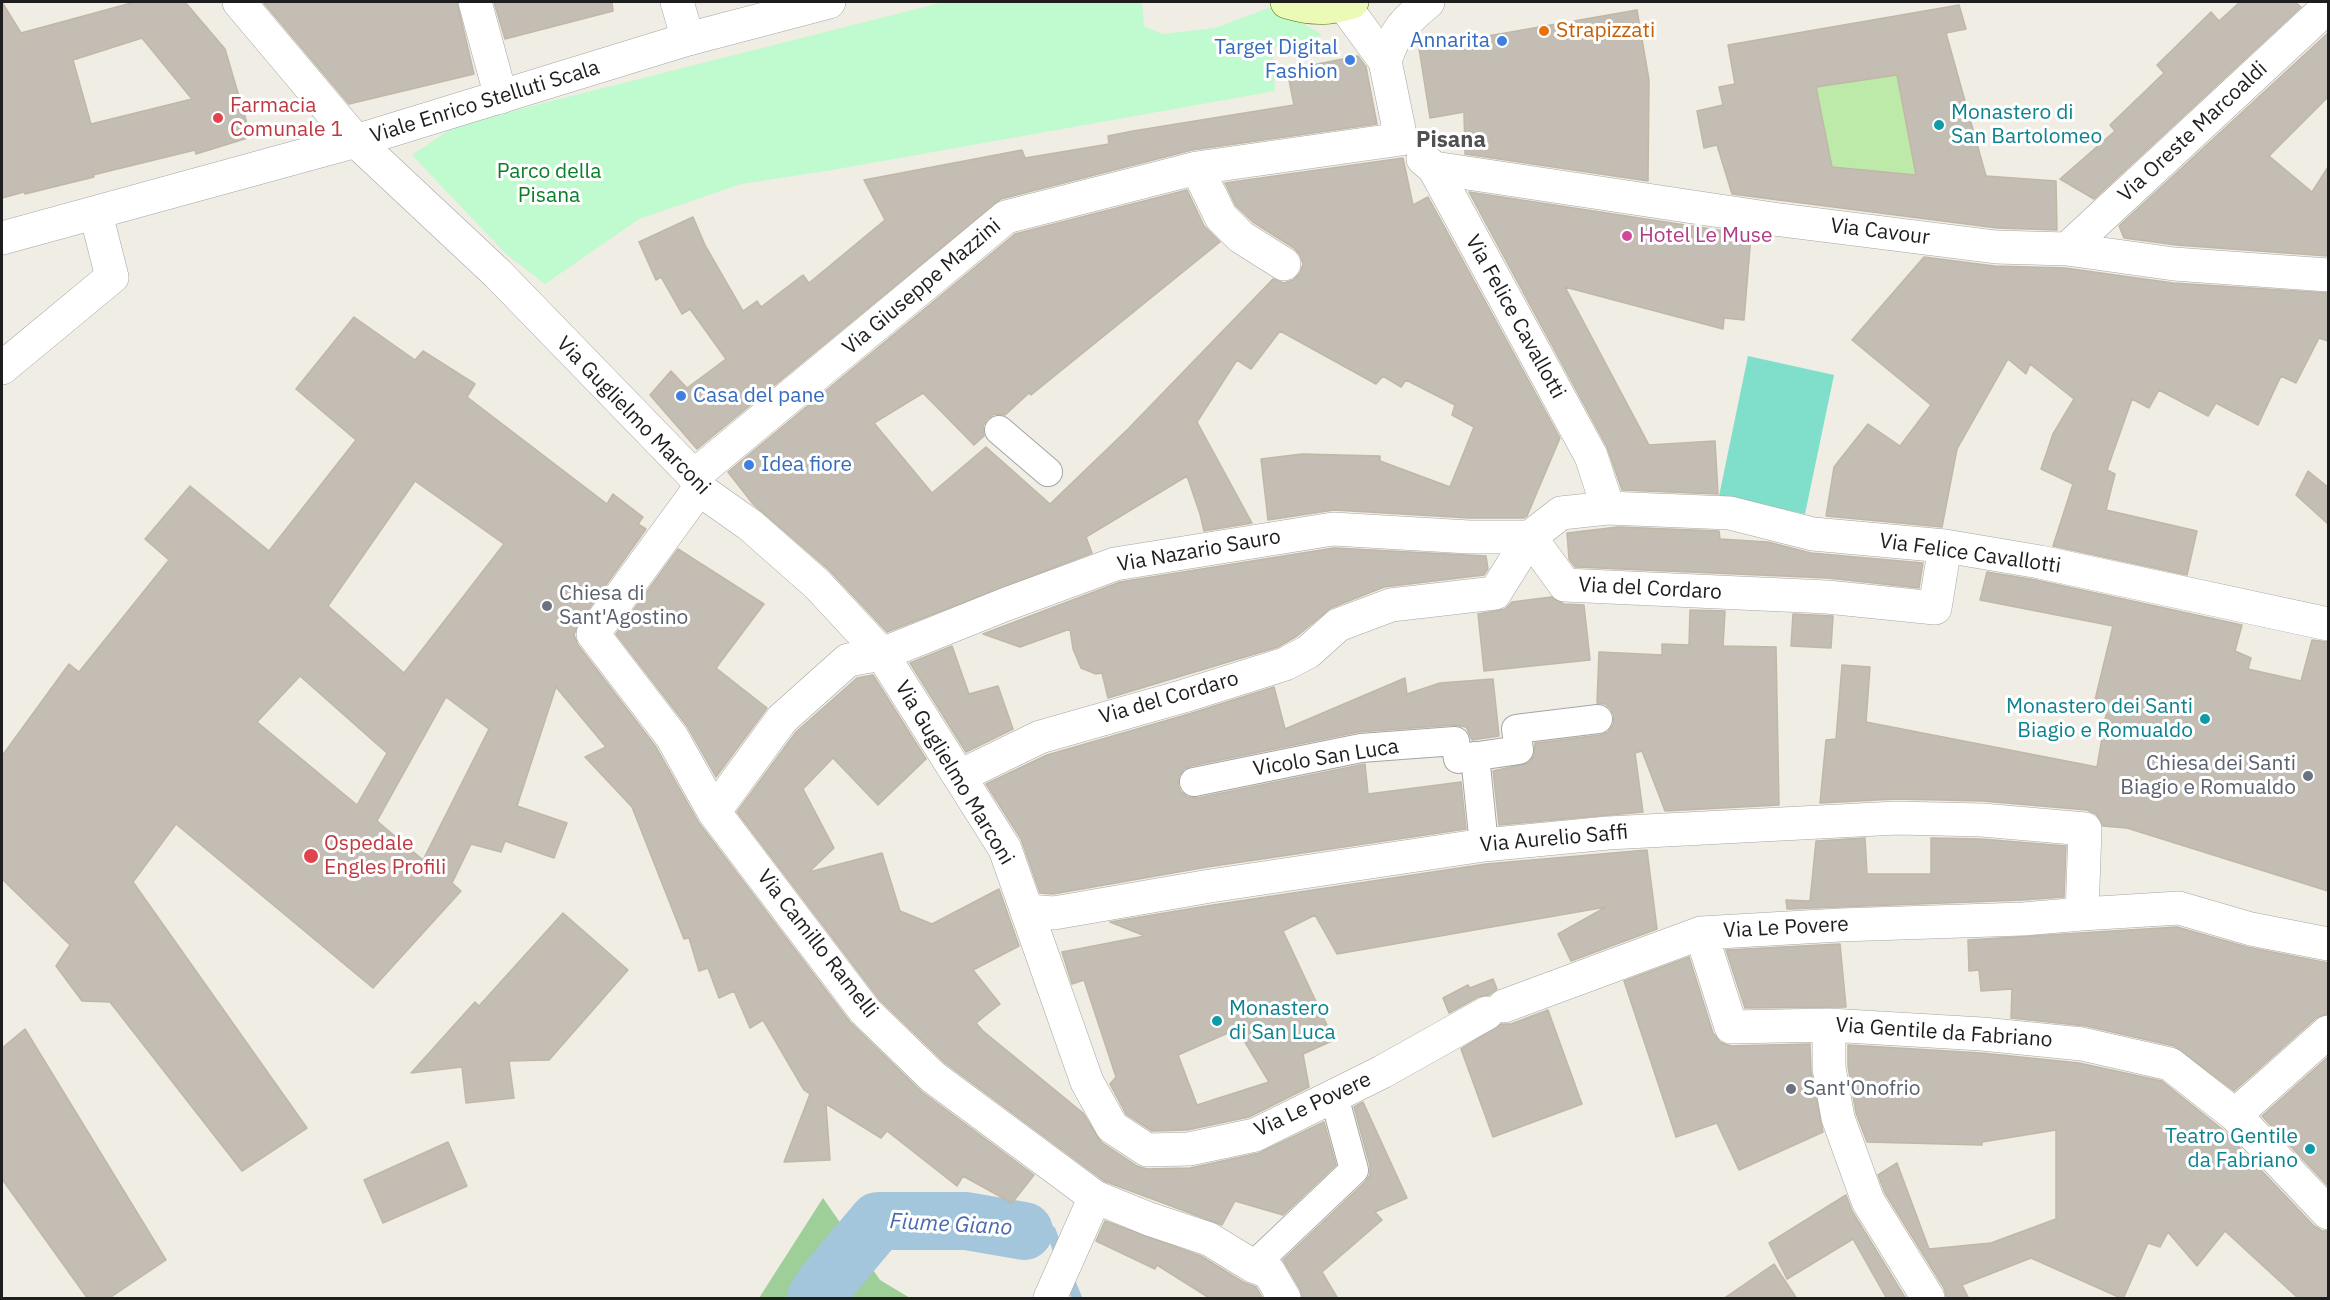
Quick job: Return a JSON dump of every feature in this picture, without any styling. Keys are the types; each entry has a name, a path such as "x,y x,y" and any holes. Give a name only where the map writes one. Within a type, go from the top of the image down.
{"main road":[{"path":"1287,2 1324,9 1348,3"}],"street":[{"name":"Via Guglielmo Marconi","path":"239,2 356,141 498,274 696,483 750,525 817,584 882,654 1005,849 1028,911"},
{"path":"475,2 501,98"},
{"path":"677,2 688,39"},
{"name":"Viale Enrico Stelluti Scala","path":"2,238 356,141 688,39 826,2"},
{"path":"1385,61 1393,38 1405,22 1428,2"},
{"path":"1348,3 1385,61 1401,139"},
{"name":"Via Oreste Marcoaldi","path":"2067,249 2318,13"},
{"name":"Via Giuseppe Mazzini","path":"696,483 1006,217 1197,168 1401,139"},
{"name":"Via Felice Cavallotti","path":"1401,139 1434,168 1591,456 1608,508"},
{"path":"1197,168 1221,217 1241,237 1284,264"},
{"name":"Via Cavour","path":"1434,168 1785,220 1996,247 2067,249 2174,264 2328,275"},
{"path":"2,368 112,277 96,214"},
{"path":"999,430 1048,472"},
{"name":"Via Camillo Ramelli","path":"696,483 593,634 672,737 714,812 866,1011 933,1077 1095,1197 1149,1219 1209,1239 1253,1266 1269,1272 1284,1299"},
{"name":"Via Felice Cavallotti","path":"1530,537 1561,513 1608,508 1730,513 1814,534 1945,546 2040,562 2328,624"},
{"name":"Via Nazario Sauro","path":"714,812 782,719 848,660 882,654 1115,564 1333,529 1468,537 1530,537"},
{"name":"Via del Cordaro","path":"960,776 1040,736 1184,696 1285,664 1308,652 1338,625 1391,605 1495,593 1530,537 1565,585 1827,597 1935,608 1945,546"},
{"path":"1484,845 1475,756 1519,750 1516,729 1598,719"},
{"name":"Vicolo San Luca","path":"1194,782 1361,748 1455,741 1458,759 1475,756"},
{"name":"Via Aurelio Saffi","path":"1028,911 1054,913 1210,886 1484,845 1608,833 1897,818 1982,820 2085,829 2082,914"},
{"name":"Via Le Povere","path":"1028,911 1087,1082 1112,1127 1147,1150 1189,1149 1255,1135 1382,1072 1495,1010 1701,933 1840,925 2024,919 2179,908 2251,929 2328,945"},
{"name":"Via Gentile da Fabriano","path":"1701,933 1731,1027 1829,1025 1982,1034 2082,1044 2170,1064 2235,1115 2328,1213"},
{"path":"1829,1025 1829,1068 1842,1129 1868,1201 1928,1299"},
{"path":"2235,1115 2328,1032"},
{"path":"1253,1266 1354,1170 1334,1096"},
{"path":"1050,1299 1095,1197"}],"green space":[{"name":"Parco della Pisana","path":"944,2 1142,2 1144,26 1162,34 1215,28 1274,6 1323,35 1273,48 1275,91 832,170 741,184 639,219 545,284 507,255 412,155 457,125"},
{"path":"1904,74 1928,176 1832,167 1816,87"},
{"path":"823,1198 880,1280 910,1298 759,1298"}],"shaded area":[{"path":"1748,356 1834,375 1805,514 1719,496"}],"building":[{"path":"2,2 21,33 135,2 185,2 225,49 251,137 196,154 195,150 93,175 94,177 2,198","holes":["142,38 192,99 91,124 73,60"]},
{"path":"263,2 457,2 474,74 349,104"},
{"path":"494,2 612,2 613,11 505,39"},
{"path":"2240,2 2295,2 2301,7 2094,199 2060,179 2115,131 2110,125 2164,73 2157,65 2211,12 2219,21"},
{"name":"Monastero di San Bartolomeo","path":"1959,5 1966,29 1946,33 1986,176 2056,181 2057,230 1997,228 1732,194 1717,145 1704,148 1697,111 1723,105 1719,87 1735,84 1728,45","holes":["1897,75 1916,175 1832,167 1816,87"]},
{"path":"1637,10 1649,80 1648,181 1465,154 1464,112 1430,118 1419,48"},
{"path":"2328,33 2328,97 2269,156 2312,192 2328,167 2328,256 2176,245 2124,238 2119,226"},
{"path":"1358,56 1366,67 1377,124 1192,150 1001,199 697,449 650,395 671,371 687,388 726,359 690,309 682,314 661,277 656,280 639,242 693,217 705,245 743,311 757,301 761,307 803,275 809,283 885,220 864,180 1022,150 1025,158 1109,144 1108,136 1294,105 1287,70"},
{"path":"1403,158 1413,205 1428,197 1560,438 1527,516 1524,518 1470,518 1334,510 1268,520 1261,459 1302,454 1380,456 1380,461 1450,487 1474,427 1452,415 1455,405 1406,380 1401,387 1383,376 1376,384 1280,331 1251,369 1237,360 1197,422 1252,523 1204,531 1187,476 1086,537 1092,553 887,632 829,570 753,504 728,472 1015,234 1187,190 1204,226 1220,242 1031,395 1029,393 1005,415 994,414 987,419 983,426 984,436 974,445 923,393 874,423 932,493 986,447 1050,504 1128,429 1273,279 1284,283 1293,280 1300,273 1303,264 1300,255 1294,248 1253,222 1236,206 1225,183"},
{"path":"1469,192 1751,235 1744,320 1724,318 1723,329 1565,287 1649,445 1715,441 1718,494 1622,490 1607,447"},
{"path":"1924,257 1994,266 2065,268 2173,283 2328,293 2328,341 2319,338 2296,383 2281,376 2258,425 2216,403 2208,416 2159,390 2149,408 2132,399 2107,470 2115,474 2106,510 2197,531 2187,575 2053,546 2073,484 2041,469 2053,434 2074,399 2030,364 2026,374 2008,359 1957,449 1942,527 1826,516 1834,467 1868,424 1900,446 1931,405 1852,340"},
{"path":"354,317 415,360 423,351 475,384 467,397 607,504 613,494 643,517 638,524 646,529 578,624 574,635 578,645 656,747 699,823 850,1022 922,1092 1034,1175 1012,1203 963,1176 957,1186 887,1131 881,1138 826,1104 830,1160 784,1162 810,1094 804,1090 763,1020 750,1028 734,991 719,998 708,968 699,971 689,938 684,939 632,807 585,757 606,747 556,687 517,806 567,823 554,858 505,841 501,852 471,844 452,883 461,891 373,988 176,824 133,882 307,1128 242,1171 110,1002 82,1001 56,966 70,945 2,879 2,756 69,664 79,672 169,560 145,539 190,486 269,551 356,440 296,389","holes":["415,481 504,544 404,673 328,606","300,676 387,753 357,805 257,722","446,697 489,729 423,860 377,821"]},
{"path":"2308,471 2328,487 2328,524 2296,495"},
{"path":"1618,527 1719,531 1720,539 1768,542 1811,553 1923,563 1919,588 1828,578 1575,567 1569,559 1567,533"},
{"path":"1334,548 1486,556 1488,569 1484,575 1384,587 1331,608 1297,636 1278,647 1108,698 1102,673 1096,674 1081,668 1073,649 1070,629 1020,647 983,634 1120,582"},
{"path":"678,549 764,604 716,668 767,708 716,777 687,726 616,634"},
{"name":"Monastero dei Santi Biagio e Romualdo","path":"1987,572 2036,580 2242,625 2235,651 2251,658 2248,669 2301,681 2312,640 2328,642 2328,891 2127,828 2103,826 2096,814 2087,810 1983,801 1896,799 1820,803 1826,740 1836,739 1842,665 1870,667 1866,722 2097,767 2107,709 2093,708 2113,626 1980,600"},
{"path":"1551,597 1564,604 1584,605 1590,660 1484,671 1478,614 1505,609 1512,602"},
{"path":"1690,610 1725,611 1723,646 1776,647 1779,805 1665,811 1642,751 1635,753 1643,812 1499,825 1493,771 1529,763 1534,756 1535,743 1608,732 1613,725 1614,716 1605,704 1597,703 1599,652 1662,655 1662,644 1689,645"},
{"path":"1793,614 1833,616 1831,648 1791,646"},
{"path":"952,646 969,694 998,686 1013,729 966,752 910,663"},
{"path":"873,675 926,759 878,805 833,758 803,789 834,848 809,872 882,853 900,911 932,924 999,889 1019,946 973,970 1000,1004 976,1023 1083,1113 1101,1142 1137,1166 1147,1169 1190,1168 1259,1153 1324,1122 1336,1165 1283,1215 1235,1201 1222,1225 1104,1181 945,1063 879,999 737,812 796,732 857,678"},
{"path":"1405,678 1407,694 1440,683 1493,679 1499,736 1472,740 1466,727 1454,725 1358,732 1191,766 1184,769 1179,776 1178,786 1181,792 1188,797 1197,798 1365,764 1368,794 1461,782 1466,829 1207,867 1053,894 1040,893 1021,839 986,784 1047,755 1274,687 1285,729"},
{"path":"1865,838 1867,874 1931,874 1931,838 1981,839 2066,846 2064,897 1787,909 1786,900 1810,901 1816,841"},
{"path":"1647,850 1657,929 1571,961 1558,934 1606,907 1337,954 1315,915 1283,931 1334,1040 1303,1054 1309,1087 1249,1117 1187,1130 1152,1131 1126,1114 1110,1084 1116,1077 1084,980 1072,984 1062,952 1145,936 1110,922 1486,864","holes":["1237,1029 1269,1082 1197,1105 1178,1055"]},
{"path":"563,913 628,970 549,1060 509,1061 514,1098 466,1103 462,1067 411,1073 475,1002 479,1006"},
{"path":"2177,927 2247,947 2328,963 2328,1014 2316,1018 2234,1091 2174,1046 2086,1026 2011,1018 2012,989 1981,991 1979,970 1969,971 1968,940"},
{"path":"1840,944 1846,1007 1745,1008 1726,950"},
{"path":"1689,957 1713,1033 1720,1042 1731,1046 1810,1044 1811,1071 1823,1132 1739,1170 1717,1123 1676,1137 1624,981"},
{"path":"1493,979 1497,989 1449,1013 1443,998 1468,985 1470,988"},
{"path":"1548,1010 1582,1104 1493,1137 1461,1049 1501,1024 1511,1024"},
{"path":"25,1029 166,1260 108,1299 88,1299 2,1179 2,1048"},
{"path":"1848,1045 1981,1053 2079,1063 2162,1081 2222,1129 2314,1226 2322,1231 2328,1231 2328,1299 2299,1299 2225,1231 2197,1266 2168,1232 2160,1247 2148,1243 2123,1299 2031,1258 1962,1285 1969,1299 1947,1299 1944,1288 1885,1193 1878,1175 1897,1163 1929,1249 1991,1243 2056,1219 2056,1130 1982,1142 1982,1145 1867,1142 1856,1113 1848,1066"},
{"name":"Teatro Gentile da Fabriano","path":"2328,1057 2328,1186 2262,1116"},
{"path":"1363,1102 1407,1198 1375,1212 1382,1220 1322,1272 1338,1299 1303,1299 1300,1289 1283,1260 1370,1175 1370,1166 1354,1107"},
{"path":"448,1142 467,1186 383,1223 364,1180"},
{"path":"1846,1195 1852,1211 1906,1299 1887,1299 1853,1239 1787,1279 1769,1243"},
{"path":"1105,1221 1201,1256 1243,1282 1256,1287 1263,1299 1211,1299 1157,1265 1155,1269 1096,1241"},
{"path":"1774,1264 1797,1299 1723,1299"}],"waterway":[{"name":"Fiume Giano","path":"816,1298 878,1221 966,1221 1024,1231"},
{"name":"Fiume Giano","path":"1024,1231 1051,1231 1060,1256"},
{"name":"Fiume Giano","path":"1068,1276 1077,1298"}],"place":[{"name":"Strapizzati","path":"1544,31"},
{"name":"Annarita","path":"1502,41"},
{"name":"Target Digital Fashion","path":"1350,60"},
{"name":"Farmacia Comunale 1","path":"218,118"},
{"name":"Monastero di San Bartolomeo","path":"1939,125"},
{"name":"Hotel Le Muse","path":"1627,236"},
{"name":"Casa del pane","path":"681,396"},
{"name":"Idea fiore","path":"749,465"},
{"name":"Chiesa di Sant'Agostino","path":"547,606"},
{"name":"Monastero dei Santi Biagio e Romualdo","path":"2205,719"},
{"name":"Chiesa dei Santi Biagio e Romualdo","path":"2308,776"},
{"name":"Ospedale Engles Profili","path":"311,856"},
{"name":"Monastero di San Luca","path":"1217,1021"},
{"name":"Sant'Onofrio","path":"1791,1089"},
{"name":"Teatro Gentile da Fabriano","path":"2310,1149"}],"district":[{"name":"Pisana","path":"1451,141"}]}
